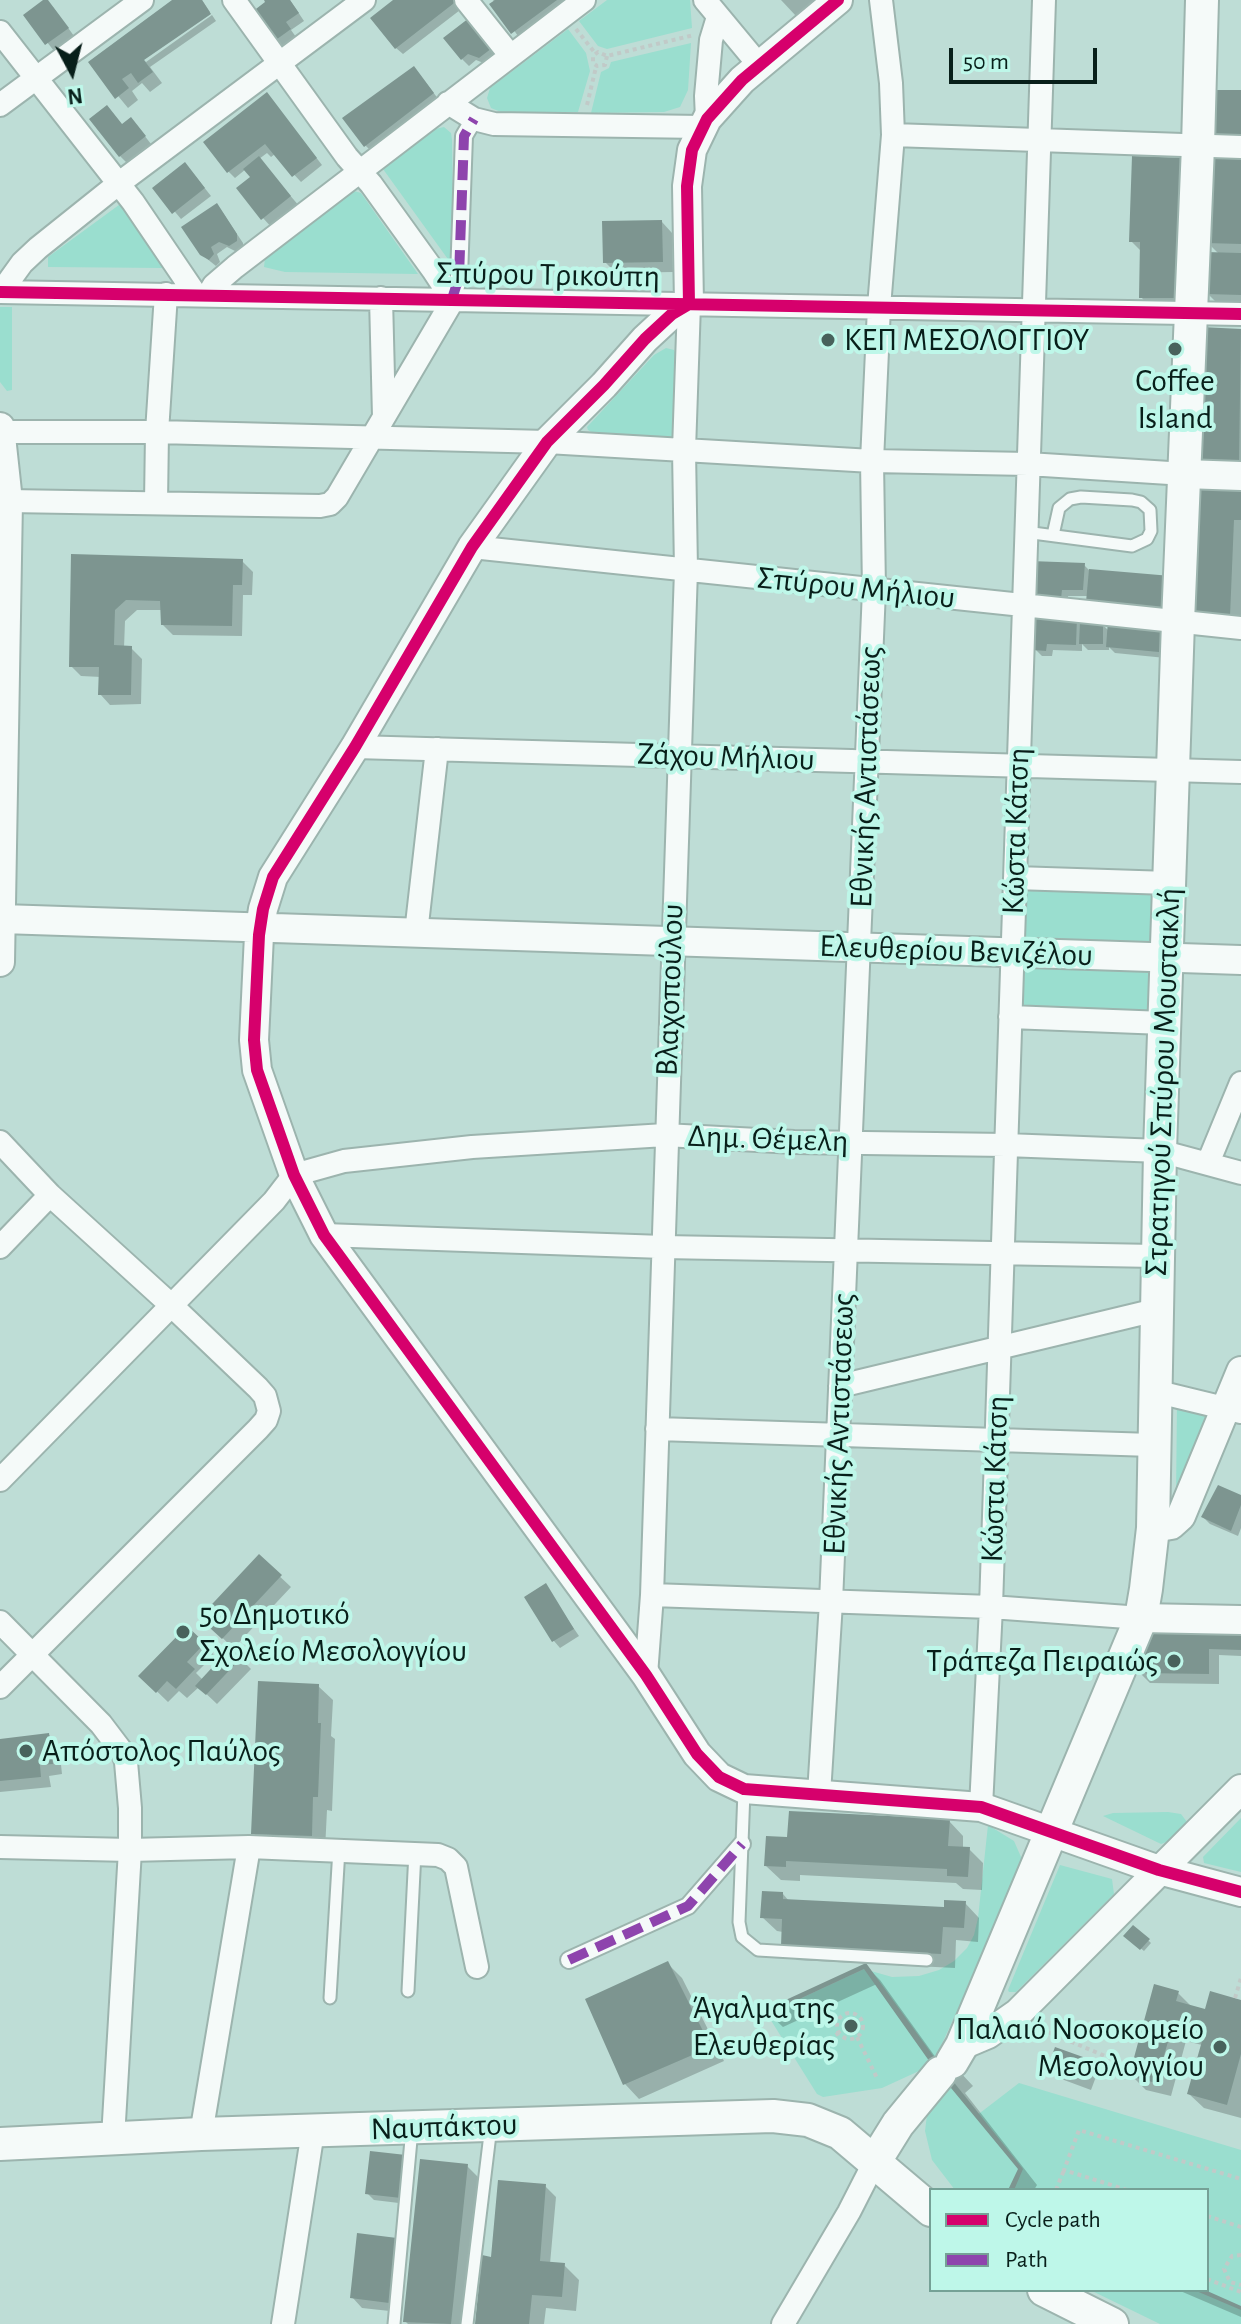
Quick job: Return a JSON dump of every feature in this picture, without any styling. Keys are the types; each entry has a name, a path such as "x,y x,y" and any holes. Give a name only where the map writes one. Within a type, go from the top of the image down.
{"main road":[{"name":"Στρατηγού Σπύρου Μουστακλή","path":"875,2161 898,2124 951,2060 1141,1618 1153,1528 1156,1256 1202,0"},
{"name":"Ναυπάκτου","path":"0,2144 746,2115 783,2117 808,2120 834,2129 929,2208"},
{"path":"1048,2292 1112,2324"}],"street":[{"path":"0,105 142,0"},
{"path":"234,0 380,196 452,299"},
{"path":"0,292 38,248 118,184 364,0"},
{"path":"466,0 510,55"},
{"path":"0,32 202,295 358,170 584,0"},
{"path":"838,0 759,65 729,93 705,123 692,150 687,186 689,304 672,314 645,339 547,442 472,547 355,747 273,877 260,928 254,1056 265,1098 294,1175 324,1235 646,1675 697,1754 719,1777 744,1789 981,1807 1159,1870 1241,1892"},
{"name":"Εθνικής Αντιστάσεως","path":"819,1794 831,1602 874,590 872,461 879,307 893,135 891,83 881,0"},
{"name":"Κώστα Κάτση","path":"981,1807 991,1607 1044,0"},
{"path":"712,16 759,65"},
{"path":"705,123 712,16"},
{"path":"448,103 474,119 509,125 581,127 705,123"},
{"path":"8,501 330,504 337,497 452,299 459,277 464,136 474,119"},
{"path":"893,135 1241,147"},
{"name":"Σπύρου Τρικούπη","path":"0,292 1241,314"},
{"path":"156,503 166,294"},
{"path":"381,298 384,418"},
{"name":"Βλαχοπούλου","path":"646,1675 652,1595 686,570 684,450 689,304"},
{"path":"0,962 8,501 1,429 547,442 872,461 1028,464 1241,476"},
{"name":"Σπύρου Μήλιου","path":"472,547 1241,628"},
{"name":"Ζάχου Μήλιου","path":"355,747 1241,772"},
{"path":"416,933 437,749"},
{"path":"1015,878 1169,883"},
{"name":"Ελευθερίου Βενιζέλου","path":"2,919 1241,960"},
{"path":"1010,1017 1164,1023"},
{"path":"1208,1163 1241,1083"},
{"name":"Δημ. Θέμελη","path":"294,1175 344,1161 451,1149 665,1135 1160,1151 1241,1173"},
{"path":"0,1142 50,1195 262,1392 269,1415 0,1687"},
{"path":"0,1480 274,1201 294,1175"},
{"path":"0,1247 50,1195"},
{"path":"324,1235 663,1247 1156,1256"},
{"path":"840,1386 1156,1310"},
{"path":"1153,1528 1171,1525 1181,1516 1233,1410 1241,1371"},
{"path":"1154,1391 1233,1410"},
{"path":"657,1429 1152,1445"},
{"path":"652,1595 1241,1620"},
{"path":"0,1622 101,1724 123,1753 129,1783 130,1850 113,2138"},
{"path":"951,2060 1018,2013 1241,1789"},
{"path":"569,1960 688,1906 742,1844"},
{"path":"0,1847 130,1850 249,1847 438,1855 456,1867 477,1967"},
{"path":"201,2134 249,1847"},
{"path":"283,2324 313,2131"},
{"path":"783,2324 875,2161"}],"lane":[{"path":"1025,532 1132,546 1147,539 1151,531 1150,510 1147,505 1132,500 1070,499 1059,508 1053,535"},
{"path":"744,1789 739,1922 742,1937 758,1950 927,1960"},
{"path":"330,1998 339,1849"},
{"path":"408,1991 415,1852"},
{"path":"467,2324 491,2126"},
{"path":"394,2324 412,2128"}],"path":[{"path":"565,14 595,53"},
{"path":"607,56 712,16"},
{"path":"595,53 603,52 607,56"},
{"path":"595,53 592,61 597,66"},
{"path":"597,66 605,65 607,56"},
{"path":"581,127 597,66"},
{"path":"1235,1998 1241,1978"},
{"path":"846,2014 854,2014 862,2023 857,2037 847,2039 839,2033 839,2019 846,2014"},
{"path":"1028,2024 1119,2062"},
{"path":"801,2055 839,2033"},
{"path":"857,2037 878,2080"},
{"path":"1057,2188 1079,2130 1241,2179"},
{"path":"1064,2170 1121,2188"},
{"path":"1209,2217 1241,2227"},
{"path":"1241,2255 1232,2256 1224,2269 1230,2282 1241,2285"},
{"path":"1209,2280 1241,2292"}],"green space":[{"path":"607,0 690,0 692,28 607,49 598,46 579,21"},
{"path":"568,29 586,53 590,71 578,112 501,112 491,108 487,98 490,88"},
{"path":"691,43 688,90 680,107 664,112 591,113 601,72 609,68 611,62"},
{"path":"444,127 451,133 452,140 454,263 450,262 383,169 435,129"},
{"path":"354,191 361,193 418,274 285,272 264,267 265,258"},
{"path":"123,202 165,263 163,268 48,267 48,257"},
{"path":"0,307 12,307 12,390 7,391 0,382"},
{"path":"666,348 674,350 677,356 676,437 596,435 588,430 587,427 654,355"},
{"path":"1023,888 1162,892 1160,942 1021,938"},
{"path":"1019,963 1159,966 1158,1011 1018,1007"},
{"path":"1177,1402 1214,1412 1176,1498"},
{"path":"1113,1813 1181,1814 1187,1822 1169,1841 1161,1844 1103,1816"},
{"path":"1241,1818 1241,1872 1204,1863 1203,1857"},
{"path":"988,1825 1014,1841 1023,1870 932,2065 882,2088 823,2097 817,2094 767,2014 864,1969 892,1977 919,1976 954,1961 974,1935"},
{"path":"1060,1865 1112,1879 1114,1894 1016,1992 1009,1992 1008,1990"},
{"path":"947,2081 976,2116 1019,2083 1241,2150 1241,2324 1160,2324 1094,2292 1209,2292 1209,2188 953,2188 932,2160 925,2131 928,2107"}],"building":[{"path":"43,0 48,0 69,28 45,45 23,15"},
{"path":"172,0 202,0 211,14 144,60 153,72 138,83 131,73 122,79 129,88 115,99 88,62"},
{"path":"264,0 290,0 299,13 286,22 291,29 273,42 252,12"},
{"path":"393,0 458,0 395,49 370,18"},
{"path":"495,0 557,0 511,34 489,4"},
{"path":"473,15 496,45 479,58 468,54 461,60 443,38"},
{"path":"414,66 434,93 364,147 342,118"},
{"path":"1214,90 1241,90 1241,134 1213,134"},
{"path":"267,92 317,158 292,177 265,144 227,173 203,142"},
{"path":"107,105 122,124 131,117 146,136 119,157 89,119"},
{"path":"1206,152 1241,153 1241,244 1205,243"},
{"path":"259,156 291,196 261,220 236,188 250,177 243,169"},
{"path":"1132,156 1186,158 1183,298 1139,298 1140,242 1129,242"},
{"path":"185,162 205,188 172,214 152,188"},
{"path":"217,203 237,234 237,241 229,246 219,242 211,247 214,254 209,260 200,255 181,227"},
{"path":"662,220 663,262 603,263 602,221"},
{"path":"1206,252 1241,253 1241,295 1205,294"},
{"path":"1201,327 1241,329 1239,464 1197,463"},
{"path":"1193,480 1241,482 1241,520 1234,520 1230,617 1186,614"},
{"path":"71,554 243,559 242,585 233,585 232,626 161,625 160,601 126,600 115,610 114,645 132,646 131,695 98,695 99,667 69,667"},
{"path":"1030,561 1085,563 1083,590 1062,590 1061,599 1029,599"},
{"path":"1089,569 1171,576 1170,608 1086,602"},
{"path":"1034,616 1077,618 1076,645 1047,644 1046,651 1033,650"},
{"path":"1108,620 1172,626 1169,653 1106,647"},
{"path":"1080,622 1103,622 1103,644 1079,644"},
{"path":"1218,1485 1241,1495 1241,1505 1231,1531 1201,1517"},
{"path":"259,1554 282,1575 222,1639 199,1618"},
{"path":"546,1583 574,1629 552,1642 524,1597"},
{"name":"Τράπεζα Πειραιώς","path":"1148,1625 1241,1628 1241,1650 1209,1649 1209,1674 1137,1673"},
{"path":"187,1626 205,1643 187,1662 195,1669 176,1689 167,1681 156,1693 138,1676"},
{"path":"231,1647 242,1657 206,1695 195,1686"},
{"path":"258,1681 319,1684 318,1797 313,1797 312,1836 251,1834"},
{"name":"Απόστολος Παύλος","path":"49,1733 53,1764 40,1765 41,1777 0,1781 0,1739"},
{"path":"789,1811 950,1819 948,1846 970,1847 968,1877 947,1876 947,1869 786,1861 786,1867 764,1866 766,1836 787,1837"},
{"path":"762,1891 783,1892 783,1899 944,1907 944,1900 966,1901 964,1928 943,1927 941,1954 781,1946 782,1919 760,1918"},
{"path":"1133,1925 1150,1939 1140,1950 1123,1936"},
{"path":"668,1961 711,2047 623,2085 585,1999"},
{"path":"866,1963 937,2061 1023,2169 1015,2188 1009,2188 1018,2169 932,2065 864,1969 767,2014 764,2010"},
{"name":"Παλαιό Νοσοκομείο Μεσολογγίου","path":"1154,1984 1179,1991 1176,2001 1205,2009 1210,1991 1241,2000 1241,2054 1227,2105 1187,2094 1202,2041 1194,2039 1196,2034 1172,2028 1156,2083 1129,2076"},
{"path":"1055,2047 1083,2057 1077,2077 1048,2066"},
{"path":"370,2151 406,2155 401,2198 365,2194"},
{"path":"420,2159 468,2164 451,2324 403,2322"},
{"path":"498,2180 546,2184 540,2261 565,2263 562,2297 532,2295 529,2324 475,2324 482,2255 491,2257"},
{"path":"357,2233 397,2238 389,2303 350,2298"},
{"path":"1199,2292 1209,2292 1241,2306 1241,2310"}],"marked path":[{"path":"452,299 459,277 464,136 474,119"},
{"path":"569,1960 688,1906 742,1844"}],"cycle path":[{"path":"838,0 742,80 707,119 692,150 687,186 689,304 672,314 645,339 547,442 472,547 355,747 273,877 259,935 254,1040 257,1070 294,1175 324,1235 646,1675 697,1754 719,1777 744,1789 981,1807 1159,1870 1241,1892"},
{"path":"0,292 1241,314"}],"place":[{"name":"ΚΕΠ ΜΕΣΟΛΟΓΓΙΟΥ","path":"828,340"},
{"name":"Coffee Island","path":"1175,349"},
{"name":"5ο Δημοτικό Σχολείο Μεσολογγίου","path":"183,1632"},
{"name":"Τράπεζα Πειραιώς","path":"1174,1661"},
{"name":"Απόστολος Παύλος","path":"26,1751"},
{"name":"Άγαλμα της Ελευθερίας","path":"851,2026"},
{"name":"Παλαιό Νοσοκομείο Μεσολογγίου","path":"1220,2047"}]}
